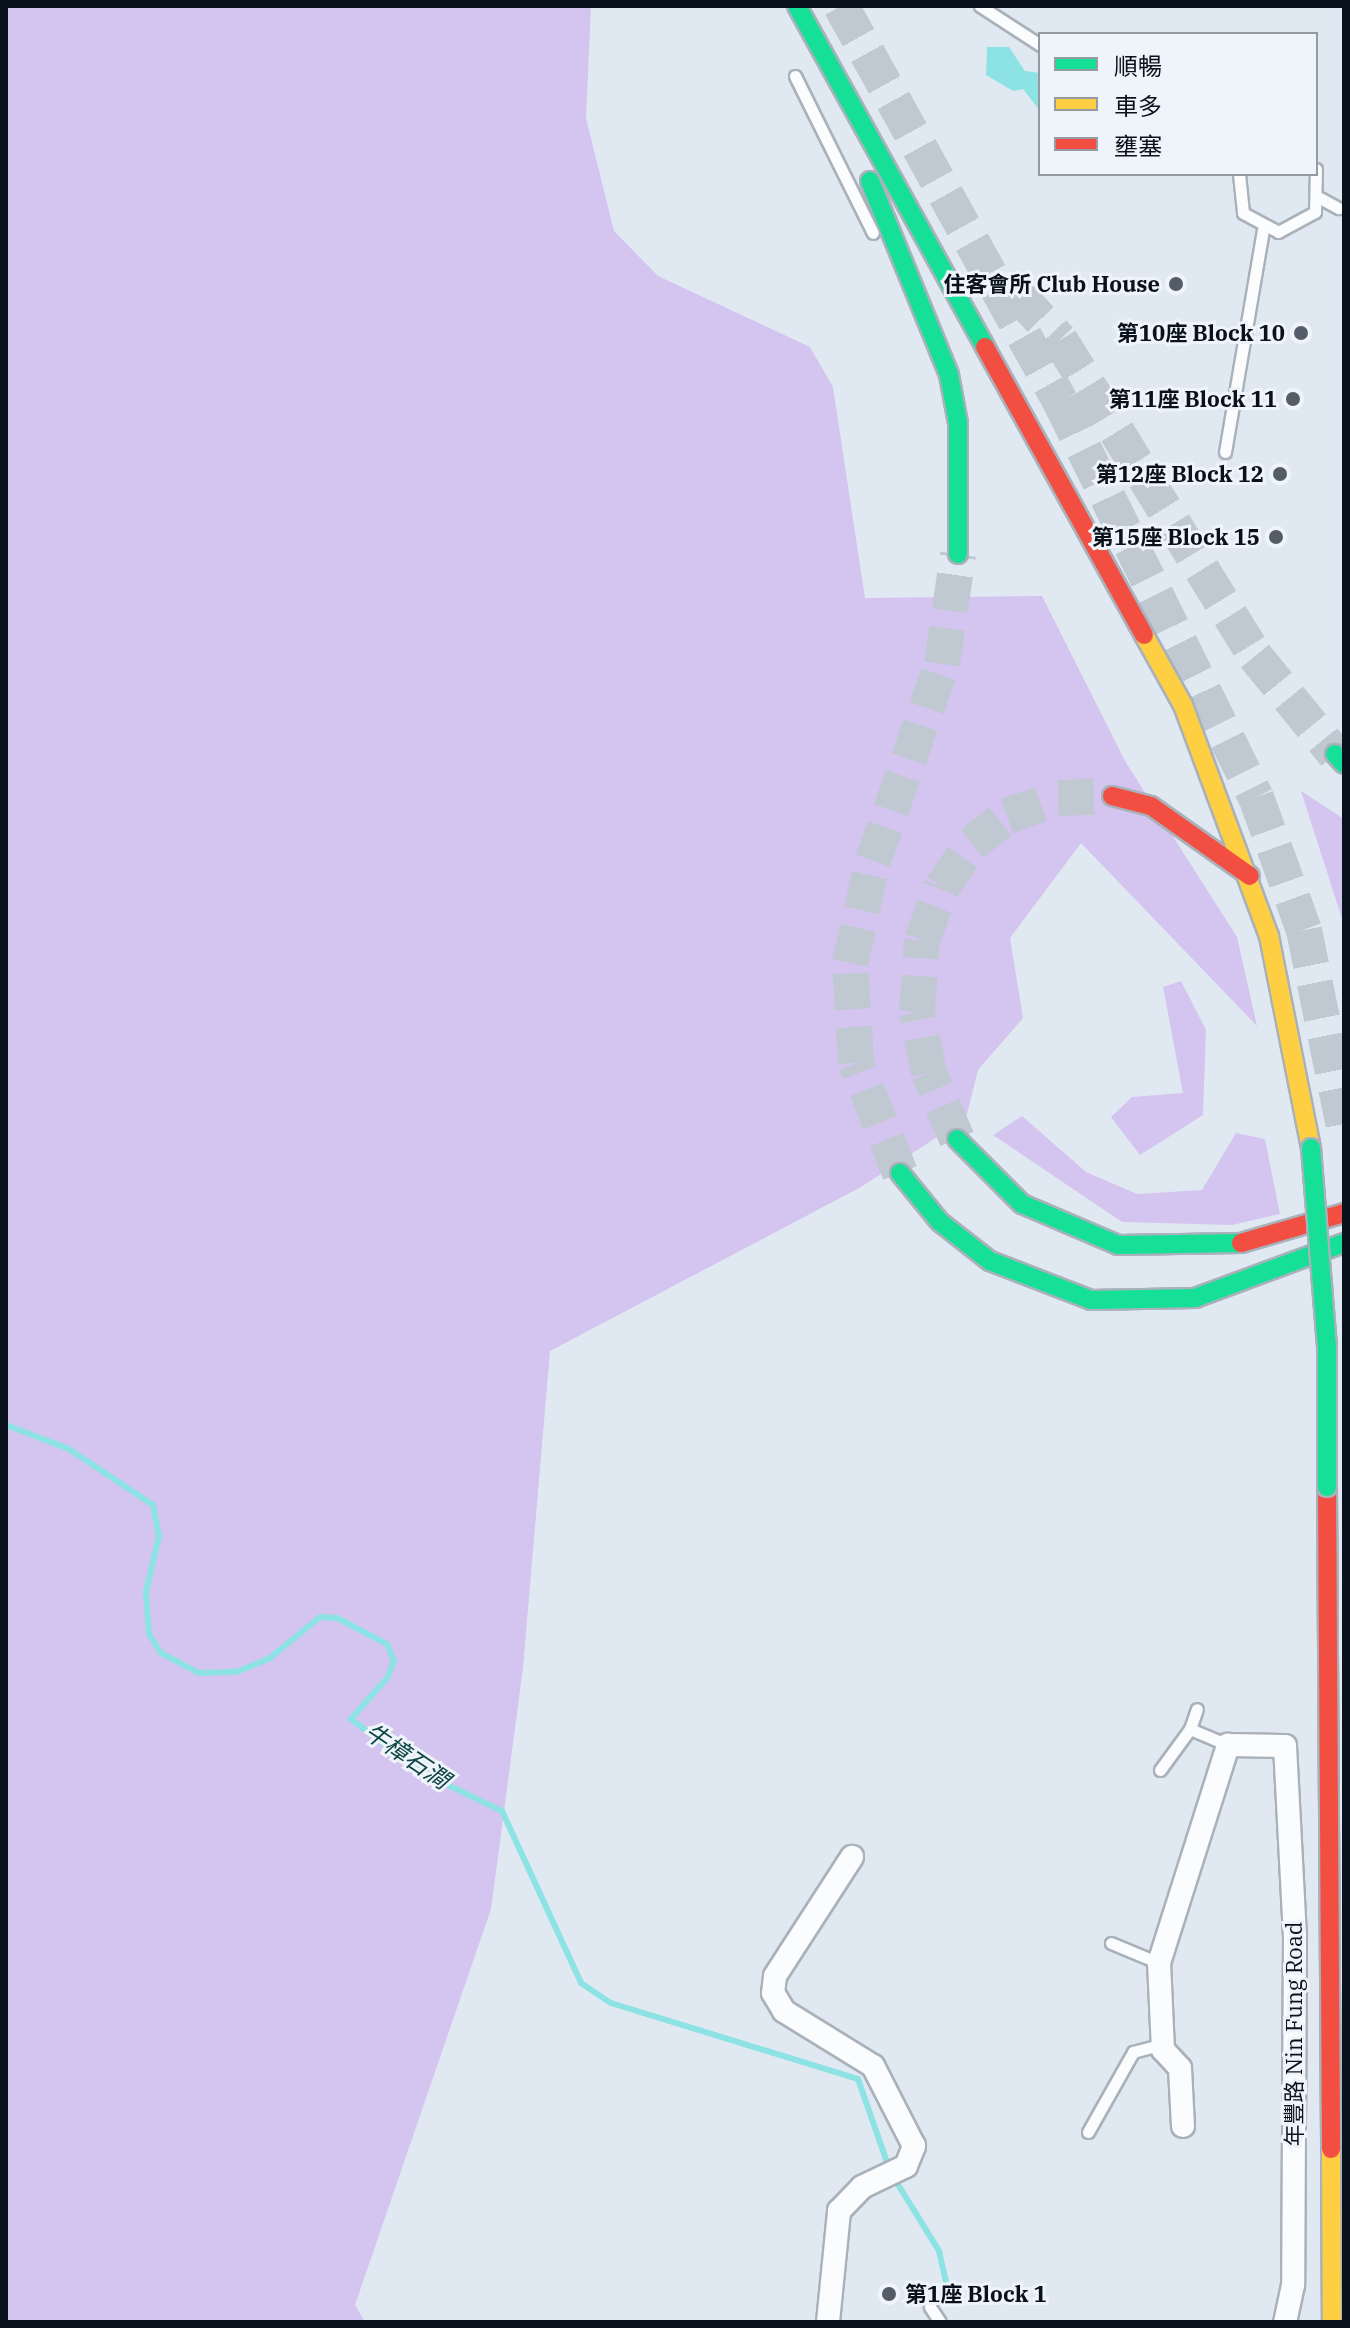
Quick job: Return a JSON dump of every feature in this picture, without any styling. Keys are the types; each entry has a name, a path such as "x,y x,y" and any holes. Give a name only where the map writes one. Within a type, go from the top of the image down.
{"main road":[{"path":"797,6 853,114 895,180 1183,705 1250,876 1299,1077 1318,1202 1327,1487 1332,2322"},
{"path":"853,114 876,191 942,351 958,423 958,554"},
{"path":"1112,796 1151,806 1250,876"},
{"path":"957,1139 1022,1204 1118,1245 1234,1245 1344,1213"},
{"path":"900,1173 940,1222 990,1261 1091,1300 1195,1298 1344,1243"}],"street":[{"name":"年豐路 Nin Fung Road","path":"1228,1745 1285,1746 1295,1968 1293,2285 1285,2322"},
{"path":"1183,2126 1180,2068 1163,2044 1159,1963 1228,1745"},
{"path":"828,2322 839,2211 862,2187 906,2166 914,2146 873,2066 784,2011 773,1993 775,1976 852,1857"}],"lane":[{"path":"980,6 1038,44"},
{"path":"795,76 918,324 942,351"},
{"path":"1238,176 1243,213 1263,230 1292,230 1320,198 1317,176"},
{"path":"1320,198 1338,208"},
{"path":"1225,452 1263,230"},
{"path":"1160,1770 1190,1729 1197,1709"},
{"path":"1190,1729 1228,1745"},
{"path":"1111,1943 1159,1963"},
{"path":"1088,2132 1133,2052 1163,2044"},
{"path":"930,2307 940,2322"}],"shaded area":[{"path":"6,6 591,6 586,118 614,231 658,276 810,347 833,387 865,598 1042,596 1125,761 1237,937 1257,1026 1081,843 1010,938 1023,1018 978,1070 966,1118 861,1187 550,1351 523,1668 491,1909 355,2305 365,2322 6,2322"},
{"path":"1301,791 1344,819 1344,925"},
{"path":"1181,981 1206,1030 1203,1115 1140,1155 1111,1117 1132,1097 1183,1093 1163,987"},
{"path":"1022,1116 1086,1172 1137,1194 1202,1190 1236,1133 1265,1139 1280,1214 1232,1225 1122,1222 993,1135"}],"water":[{"path":"987,47 1009,47 1025,71 1038,73 1038,108 1023,89 1013,91 986,75"}],"waterway":[{"name":"牛樟石澗","path":"6,1425 69,1449 153,1505 159,1536 146,1592 149,1634 161,1653 199,1673 236,1672 270,1658 320,1617 337,1618 387,1644 394,1661 387,1678 351,1719 423,1773 502,1811 581,1983 611,2003 858,2079 889,2168"},
{"name":"牛樟石澗","path":"894,2178 939,2251 950,2300"}],"tunnel":[{"path":"841,6 1060,401 1256,797 1304,930 1344,1127"},
{"path":"1016,293 1060,340 1255,656 1335,754"},
{"path":"900,1173 856,1063 850,963 873,861 942,664 958,554"},
{"path":"957,1139 929,1073 917,1012 922,940 942,887 972,844 1007,816 1058,798 1112,796"}],"traffic: fast":[{"path":"797,6 985,347"},
{"path":"870,181 949,375 958,423 958,554"},
{"path":"1335,754 1344,764"},
{"path":"957,1139 1022,1204 1118,1245 1241,1243"},
{"path":"1311,1148 1327,1346 1327,1487"},
{"path":"900,1173 940,1222 990,1261 1091,1300 1195,1298 1344,1243"}],"traffic: slow":[{"path":"1144,635 1183,705 1269,936 1311,1148"},
{"path":"1331,2149 1332,2322"}],"traffic: jam":[{"path":"985,347 1144,635"},
{"path":"1112,796 1151,806 1250,876"},
{"path":"1241,1243 1344,1213"},
{"path":"1327,1487 1331,2149"}],"place":[{"name":"住客會所 Club House","path":"1176,284"},
{"name":"第10座 Block 10","path":"1301,333"},
{"name":"第11座 Block 11","path":"1293,399"},
{"name":"第12座 Block 12","path":"1280,474"},
{"name":"第15座 Block 15","path":"1276,537"},
{"name":"第1座 Block 1","path":"889,2294"}]}
